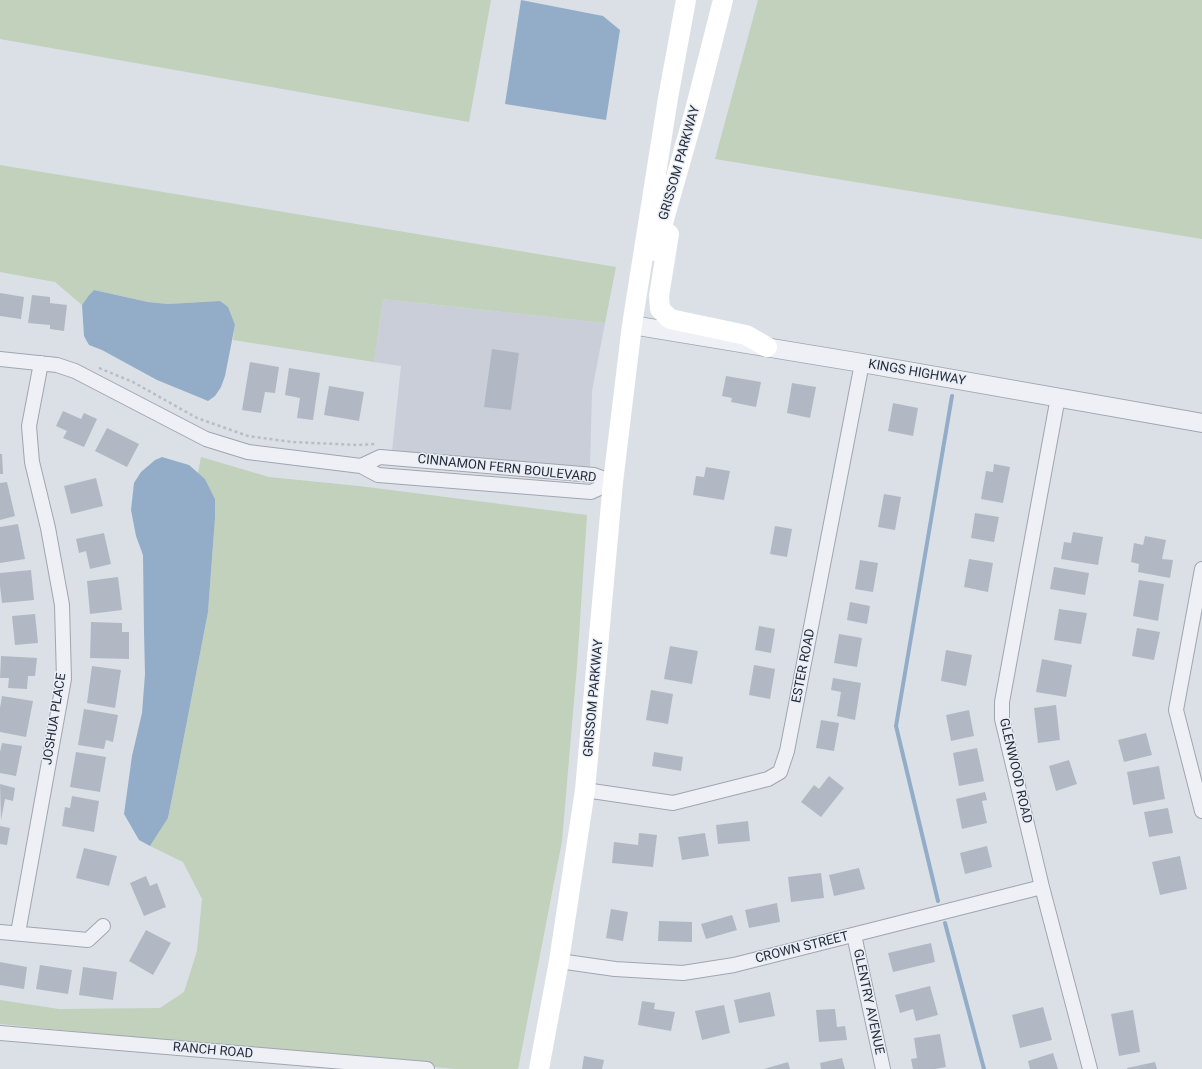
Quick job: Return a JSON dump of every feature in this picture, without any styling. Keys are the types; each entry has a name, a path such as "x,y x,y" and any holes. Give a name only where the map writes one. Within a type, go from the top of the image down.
{"main road":[{"name":"GRISSOM PARKWAY","path":"539,1069 559,961 585,790 613,482 632,325 668,98 686,0"},
{"name":"GRISSOM PARKWAY","path":"632,325 672,191 723,0"},
{"path":"672,191 670,228 659,296 660,310 670,319 746,335 767,348"}],"street":[{"name":"KINGS HIGHWAY","path":"632,325 1058,397 1202,424"},
{"name":"CINNAMON FERN BOULEVARD","path":"0,359 57,364 75,371 206,439 248,452 361,466 380,457 594,475 613,482"},
{"name":"JOSHUA PLACE","path":"18,933 64,679 62,605 48,528 32,462 29,426 41,363"},
{"name":"ESTER ROAD","path":"585,790 673,804 768,779 780,772 787,751 862,363"},
{"name":"GLENWOOD ROAD","path":"1058,397 1002,702 1002,719 1042,887 1090,1069"},
{"path":"1202,569 1176,710 1202,811"},
{"name":"CROWN STREET","path":"559,961 615,969 683,973 734,965 1042,887"},
{"path":"0,932 88,940 103,926"},
{"name":"GLENTRY AVENUE","path":"854,935 883,1069"},
{"name":"RANCH ROAD","path":"0,1033 426,1069"}],"path":[{"path":"92,365 133,382 197,418 248,436 299,442 358,445 378,444"}],"shaded area":[{"path":"383,299 605,323 592,391 590,467 392,451 401,366 374,362"}],"green space":[{"path":"0,0 491,0 469,122 0,39"},
{"path":"758,0 1202,0 1202,239 715,159"},
{"path":"0,165 616,267 605,323 383,299 374,362 233,340 235,325 220,301 168,304 148,302 94,290 82,305 55,282 0,272"},
{"path":"201,457 269,477 359,486 587,515 577,666 562,841 518,1069 455,1069 0,1024 0,1000 59,1009 160,1008 184,992 197,951 202,899 183,862 150,846 168,818 208,612 215,499 205,479 198,473"}],"water":[{"path":"521,0 603,16 620,30 606,120 505,104"},
{"path":"94,290 148,302 168,304 220,301 228,307 235,325 225,376 221,387 215,396 208,401 157,380 102,350 89,345 84,336 82,305"},
{"path":"162,457 189,465 205,479 215,499 215,518 208,612 177,773 168,818 150,846 139,840 124,814 132,756 142,713 145,674 143,555 136,536 131,510 134,483 141,472 155,460"}],"building":[{"path":"0,293 24,297 21,319 0,316"},
{"path":"32,295 50,297 50,303 67,305 64,331 50,329 50,325 28,323"},
{"path":"492,349 519,353 511,410 484,407"},
{"path":"250,362 279,367 275,393 265,392 261,413 242,410"},
{"path":"289,368 320,373 313,420 297,418 300,398 285,395"},
{"path":"726,376 761,382 756,407 731,402 732,398 722,396"},
{"path":"792,383 816,387 810,418 787,413"},
{"path":"329,386 364,392 359,421 324,415"},
{"path":"893,403 918,408 913,436 888,431"},
{"path":"63,411 81,419 84,413 97,419 84,447 63,438 67,431 56,426"},
{"path":"107,428 139,444 127,467 95,451"},
{"path":"0,454 2,454 3,474 0,474"},
{"path":"994,464 1010,467 1003,503 981,499 986,471 993,472"},
{"path":"706,467 730,471 724,500 693,495 696,476 704,477"},
{"path":"96,478 103,506 71,514 64,486"},
{"path":"7,482 15,516 0,520 0,483"},
{"path":"884,494 901,497 895,530 878,527"},
{"path":"975,513 999,517 994,542 971,538"},
{"path":"18,524 25,559 0,563 0,527"},
{"path":"775,526 792,529 787,557 770,554"},
{"path":"1073,532 1103,537 1098,565 1061,559 1064,542 1071,543"},
{"path":"104,533 111,564 90,569 86,551 79,553 76,539"},
{"path":"1145,536 1166,540 1162,559 1173,560 1170,578 1138,572 1139,564 1131,562 1134,543 1143,545"},
{"path":"969,559 993,563 988,592 964,587"},
{"path":"860,560 878,563 873,592 855,589"},
{"path":"1054,567 1089,573 1085,595 1050,589"},
{"path":"31,570 34,600 2,603 0,573"},
{"path":"118,577 122,610 90,614 87,581"},
{"path":"1139,580 1164,584 1158,621 1133,616"},
{"path":"850,602 870,606 867,624 847,620"},
{"path":"1059,609 1087,613 1081,644 1054,640"},
{"path":"35,614 38,643 15,645 12,616"},
{"path":"91,622 122,623 122,632 129,632 129,659 90,658"},
{"path":"759,626 775,629 771,653 755,650"},
{"path":"1137,628 1160,632 1154,660 1132,656"},
{"path":"839,634 862,638 857,667 834,663"},
{"path":"670,646 698,651 692,684 664,679"},
{"path":"946,650 972,655 966,686 941,681"},
{"path":"1,656 37,658 35,676 28,676 27,689 8,688 9,678 0,678"},
{"path":"1042,659 1072,665 1066,697 1036,692"},
{"path":"754,665 775,669 770,699 749,695"},
{"path":"92,666 121,670 115,708 87,703"},
{"path":"833,678 861,683 855,720 837,716 841,692 831,690"},
{"path":"651,690 673,694 668,724 646,720"},
{"path":"2,696 33,701 26,737 0,732 0,708"},
{"path":"1056,705 1060,740 1038,743 1034,708"},
{"path":"84,709 118,715 113,742 106,740 104,749 78,745"},
{"path":"969,710 974,736 951,741 946,715"},
{"path":"821,720 839,723 834,751 816,748"},
{"path":"1146,733 1152,755 1124,762 1118,740"},
{"path":"2,743 22,746 16,776 0,773 0,752"},
{"path":"977,748 984,781 959,786 953,753"},
{"path":"76,752 106,757 100,792 70,787"},
{"path":"654,752 683,757 681,771 652,766"},
{"path":"1069,760 1077,784 1056,791 1049,766"},
{"path":"1159,766 1165,799 1133,805 1127,772"},
{"path":"829,776 844,788 821,817 801,802 814,785 819,789"},
{"path":"0,784 15,788 13,801 5,799 1,820"},
{"path":"985,792 987,800 982,801 987,823 962,829 956,799"},
{"path":"72,796 99,801 94,832 62,826 65,807 70,808"},
{"path":"1168,808 1173,833 1149,837 1144,812"},
{"path":"748,821 750,841 718,844 716,825"},
{"path":"0,826 10,828 7,845 0,844"},
{"path":"639,833 657,835 653,867 612,863 614,842 638,845"},
{"path":"705,833 709,856 682,860 678,837"},
{"path":"987,846 992,867 965,874 960,853"},
{"path":"84,848 117,856 109,886 76,878"},
{"path":"1180,856 1187,889 1160,895 1152,862"},
{"path":"859,868 865,889 834,896 829,875"},
{"path":"821,873 824,898 791,902 788,877"},
{"path":"146,876 150,886 157,883 166,907 144,916 130,883"},
{"path":"777,903 780,922 749,928 745,910"},
{"path":"611,909 628,912 623,941 606,938"},
{"path":"732,915 737,930 706,939 701,924"},
{"path":"659,921 692,922 692,942 658,941"},
{"path":"146,930 171,943 153,975 129,961"},
{"path":"931,943 935,962 893,972 888,953"},
{"path":"0,962 27,967 24,989 0,985"},
{"path":"40,965 72,970 68,994 36,989"},
{"path":"83,967 117,972 113,1000 79,995"},
{"path":"930,986 938,1015 916,1021 913,1009 900,1013 895,995"},
{"path":"770,992 775,1016 739,1023 734,1000"},
{"path":"642,1001 655,1003 654,1009 675,1012 671,1031 638,1025"},
{"path":"724,1005 730,1033 702,1040 695,1011"},
{"path":"1043,1007 1052,1040 1020,1048 1012,1015"},
{"path":"835,1009 837,1027 845,1026 847,1040 819,1042 816,1010"},
{"path":"1133,1010 1140,1052 1119,1056 1111,1014"},
{"path":"940,1034 946,1067 935,1069 913,1069 911,1059 917,1058 914,1038"},
{"path":"1053,1053 1058,1069 1030,1069 1028,1061"},
{"path":"584,1056 604,1060 602,1069 582,1069"},
{"path":"842,1058 845,1069 821,1069 820,1063"},
{"path":"788,1062 790,1069 764,1069"},
{"path":"1155,1062 1157,1069 1127,1069 1127,1068"}],"waterway":[{"path":"938,901 896,726 952,396"},
{"path":"945,923 984,1069"}]}
